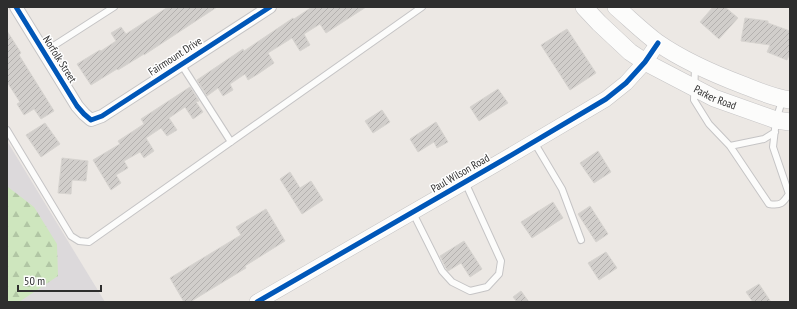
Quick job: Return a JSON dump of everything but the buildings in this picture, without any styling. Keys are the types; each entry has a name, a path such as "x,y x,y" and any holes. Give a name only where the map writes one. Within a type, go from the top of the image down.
{"main road":[{"name":"Parker Road","path":"584,7 630,52 645,62 714,98 780,124"},
{"name":"Parker Road","path":"616,7 658,43 695,64 721,77 786,100"}],"street":[{"name":"Norfolk Street","path":"16,7 77,106 91,120"},
{"name":"Fairmount Drive","path":"91,120 102,116 270,7"},
{"name":"Paul Wilson Road","path":"257,302 606,99 626,83 645,62 658,43"}],"lane":[{"path":"44,52 114,7"},
{"path":"7,130 71,236 79,241 89,242 422,7"},
{"path":"180,64 231,142"},
{"path":"695,64 694,100 709,124 730,146 769,204 776,205 783,203 789,194 773,147 786,100"},
{"path":"730,146 764,139 780,124"},
{"path":"534,142 562,189 581,240"},
{"path":"413,212 442,271 452,282 470,291 487,287 499,274 500,261 464,182"}],"shaded area":[{"path":"7,141 105,302 7,302"}],"green space":[{"path":"7,187 34,207 57,244 58,276 19,302 7,302"}],"cycle path":[{"path":"16,7 77,106 91,120 102,116 270,7"},
{"path":"257,302 606,99 626,83 645,62 658,43"}]}
